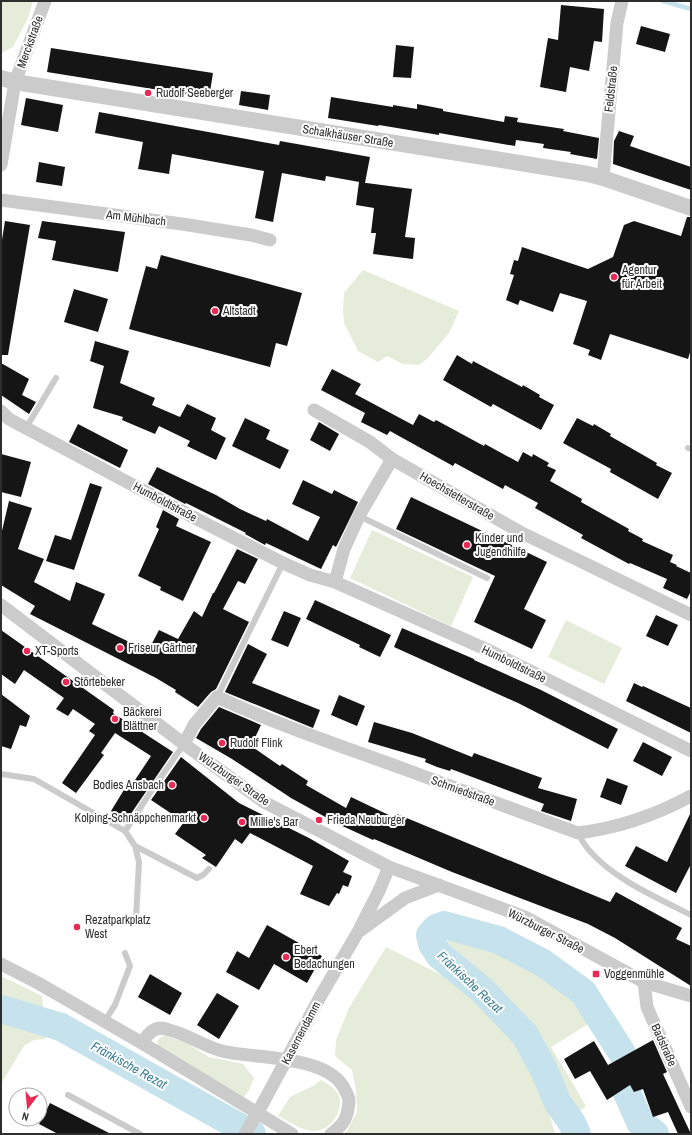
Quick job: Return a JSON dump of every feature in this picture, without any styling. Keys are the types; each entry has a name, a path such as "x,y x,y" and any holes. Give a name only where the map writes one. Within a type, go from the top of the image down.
{"street":[{"name":"Merckstraße","path":"1,165 8,80 45,1"},
{"name":"Feldstraße","path":"603,178 617,23 622,1"},
{"name":"Schalkhäuser Straße","path":"8,80 603,178 691,208"},
{"name":"Am Mühlbach","path":"1,200 182,224 251,235 270,240"},
{"name":"Hoechstetterstraße","path":"314,410 370,442 392,459 520,532 691,615"},
{"name":"Humboldtstraße","path":"1,411 9,419 189,515 283,562 310,575 335,582 490,651 691,751"},
{"path":"335,582 344,549 359,516 392,459"},
{"name":"Würzburger Straße","path":"1,605 184,744 264,802 390,866 525,918 644,982 691,996"},
{"path":"184,744 194,725 217,697"},
{"name":"Schmiedstraße","path":"217,697 244,710 305,734 578,833"},
{"path":"578,833 601,830 635,822 671,807 691,796"},
{"name":"Kasernendamm","path":"245,1134 320,997 358,932 390,866"},
{"name":"Kasernendamm","path":"358,932 405,898 439,885"},
{"path":"1,964 38,983 142,1043 292,1134"},
{"name":"Badstraße","path":"644,982 647,1007 691,1107"},
{"path":"142,1043 150,1032 160,1028 182,1033 202,1043 222,1050 301,1062 321,1068 335,1076 344,1086 349,1098 348,1115 339,1128 331,1134"}],"lane":[{"path":"26,428 56,378"},
{"path":"359,516 487,578"},
{"path":"217,697 283,562"},
{"path":"125,831 184,744"},
{"path":"1,774 34,780 125,831 135,846 139,862 136,918"},
{"path":"578,833 587,848 605,865 636,887 691,915"},
{"path":"135,846 197,878 209,869"},
{"path":"104,1022 115,1005 130,966 125,953"},
{"path":"68,1095 140,1134"}],"green space":[{"path":"1,1 33,1 28,18 13,47 1,53"},
{"path":"363,270 459,311 449,333 427,359 419,365 403,364 387,356 378,362 358,351 344,323 344,293"},
{"path":"372,530 473,577 451,626 350,578"},
{"path":"566,620 622,648 604,684 548,657"},
{"path":"453,937 461,940 492,944 577,999 593,1021 551,1047 586,1106 574,1115 537,1040 523,1017 449,952 446,943"},
{"path":"386,947 455,982 516,1038 536,1069 555,1134 343,1134 347,1131 357,1112 356,1090 352,1070 335,1056 336,1040 349,1008"},
{"path":"1,976 42,996 46,1039 34,1040 24,1046 1,1084"},
{"path":"165,1036 185,1042 209,1057 243,1064 254,1078 249,1090 243,1098 158,1046 157,1041 161,1037"},
{"path":"321,1080 334,1088 339,1096 339,1108 330,1125 313,1131 299,1127 278,1116 290,1097 313,1086"}],"building":[{"path":"561,5 604,9 602,42 594,41 589,71 570,67 566,92 540,87 548,38 558,40"},
{"path":"641,26 670,34 665,52 636,44"},
{"path":"396,45 414,47 411,78 393,77"},
{"path":"51,48 213,73 209,98 47,72"},
{"path":"241,91 270,95 268,110 239,105"},
{"path":"331,97 393,107 393,105 417,109 417,104 443,109 443,111 504,122 505,116 518,118 517,122 564,129 563,131 599,138 597,159 570,154 571,152 543,148 544,144 516,140 515,146 439,133 439,135 328,118"},
{"path":"26,98 63,105 58,132 21,125"},
{"path":"99,112 279,145 280,141 370,157 365,183 326,176 325,181 282,173 273,222 255,218 264,171 172,154 169,174 138,169 143,142 95,133"},
{"path":"619,131 634,136 630,146 691,167 691,190 613,164 614,141"},
{"path":"39,162 65,167 62,186 36,182"},
{"path":"359,182 412,189 405,237 415,238 413,259 373,254 376,233 371,233 374,208 356,205"},
{"name":"Agentur für Arbeit","path":"687,217 691,217 691,349 688,359 610,334 601,360 588,355 590,350 573,344 587,301 560,293 553,312 520,300 518,305 506,300 514,275 510,274 514,260 518,261 522,247 588,269 613,257 624,225 634,221 681,236"},
{"path":"5,221 30,225 8,355 1,355 1,246"},
{"path":"42,221 125,232 118,272 52,260 56,241 38,238"},
{"name":"Altstadt","path":"161,255 302,293 287,346 276,343 270,367 129,329 146,266 157,269"},
{"path":"74,289 108,299 98,332 64,322"},
{"path":"95,341 129,351 120,383 155,398 152,405 180,417 187,404 216,418 211,430 226,438 216,460 187,446 190,441 159,426 155,434 122,420 123,417 93,408 104,366 90,361"},
{"path":"457,355 472,364 473,361 522,387 523,385 540,395 539,397 554,405 541,430 493,404 491,407 443,380"},
{"path":"1,363 29,379 22,395 36,402 29,414 1,395"},
{"path":"332,369 361,384 355,394 413,425 419,414 434,422 436,420 484,446 485,444 518,462 523,452 532,457 533,454 549,463 547,466 556,470 550,481 582,499 581,502 629,529 628,531 643,539 642,541 673,555 670,562 691,573 691,591 687,599 663,588 667,579 630,563 629,564 581,538 583,535 535,508 538,503 505,485 503,489 455,463 453,466 390,431 387,435 361,422 365,413 321,390"},
{"path":"245,418 270,430 266,439 289,450 280,469 232,446"},
{"path":"577,418 593,426 594,424 611,434 610,436 657,463 656,465 672,473 658,499 610,472 611,469 563,443"},
{"path":"319,422 339,434 330,451 310,440"},
{"path":"78,424 128,450 120,468 69,442"},
{"path":"1,454 31,462 21,497 1,492"},
{"path":"157,467 216,495 240,509 266,521 267,519 308,541 320,517 292,504 303,480 332,494 334,490 358,502 336,547 333,545 321,569 266,543 265,545 245,534 246,533 186,503 185,504 148,484"},
{"path":"90,483 102,487 74,570 46,561 55,535 71,540"},
{"name":"Kinder und Jugendhilfe","path":"411,497 547,562 524,609 546,620 532,649 474,622 495,576 396,529"},
{"path":"9,501 32,508 18,549 44,559 34,582 70,601 76,582 105,594 92,624 148,651 159,630 178,639 194,611 202,617 213,593 237,549 258,559 245,584 238,581 223,609 249,622 216,689 211,692 198,707 175,692 176,690 156,678 30,614 35,606 1,585 1,535"},
{"path":"163,510 179,519 176,526 211,542 183,601 160,590 161,587 138,576 159,529 156,527"},
{"path":"315,600 391,635 380,657 359,647 360,645 306,619"},
{"path":"284,611 301,618 288,647 271,640"},
{"path":"656,615 678,625 668,646 646,636"},
{"path":"402,628 539,689 618,729 608,749 518,703 394,647"},
{"path":"1,630 114,710 113,713 173,752 126,821 111,811 130,780 133,783 151,756 115,733 101,753 104,755 76,793 62,783 95,735 89,731 95,724 73,709 68,716 56,709 64,698 24,670 15,684 1,674"},
{"path":"248,644 267,654 252,683 320,710 313,728 225,692"},
{"path":"634,683 691,708 691,733 626,701"},
{"path":"1,694 30,716 26,727 20,725 11,749 1,746"},
{"path":"339,695 365,706 357,726 331,715"},
{"path":"219,707 261,725 251,746 280,766 282,764 308,781 306,785 346,808 351,797 395,818 397,814 610,902 616,892 682,928 676,939 691,946 691,986 615,938 588,924 452,872 374,839 373,840 338,824 291,798 232,759 196,738 201,729"},
{"path":"374,722 412,733 472,757 474,753 542,778 538,788 577,799 571,821 541,811 544,804 451,769 450,771 437,767 425,762 426,759 368,742"},
{"path":"643,742 672,757 662,776 633,761"},
{"path":"181,757 239,803 309,838 349,861 343,872 352,876 348,887 343,885 339,894 337,893 329,906 300,894 313,866 250,833 242,844 235,839 216,867 202,858 206,855 175,834 184,822 151,800"},
{"path":"607,778 628,786 621,805 600,797"},
{"path":"691,812 691,864 676,893 625,866 636,846 667,862"},
{"name":"Ebert Bedachungen","path":"267,925 322,956 307,983 274,964 259,990 226,972 237,951 249,958"},
{"path":"150,974 182,993 170,1015 138,997"},
{"path":"217,993 239,1006 219,1039 197,1025"},
{"path":"653,1040 667,1072 663,1074 691,1134 678,1134 668,1112 653,1117 643,1089 634,1092 630,1085 607,1100 590,1071 575,1079 564,1059 594,1041 608,1065"},
{"path":"50,1103 111,1134 58,1134 45,1127 48,1127 48,1107"}],"waterway":[{"path":"663,1 691,9"},
{"name":"Fränkische Rezat","path":"577,1134 572,1123 558,1103 544,1070 525,1035 481,989 439,955 432,944 430,935 436,928 444,925 499,940 543,963 583,992 622,1053"},
{"name":"Fränkische Rezat","path":"1,1009 61,1027 252,1134"},
{"name":"Fränkische Rezat","path":"627,1093 640,1122 655,1134"},
{"name":"Fränkische Rezat","path":"645,1134 654,1133"}],"place":[{"name":"Rudolf Seeberger","path":"148,93"},
{"name":"Agentur für Arbeit","path":"614,277"},
{"name":"Altstadt","path":"215,311"},
{"name":"Kinder und Jugendhilfe","path":"467,545"},
{"name":"Friseur Gärtner","path":"120,648"},
{"name":"XT-Sports","path":"27,651"},
{"name":"Störtebeker","path":"66,682"},
{"name":"Bäckerei Blättner","path":"115,719"},
{"name":"Rudolf Flink","path":"222,743"},
{"name":"Bodies Ansbach","path":"172,785"},
{"name":"Kolping-Schnäppchenmarkt","path":"204,818"},
{"name":"Frieda Neuburger","path":"319,820"},
{"name":"Millie's Bar","path":"242,822"},
{"name":"Rezatparkplatz West","path":"77,927"},
{"name":"Ebert Bedachungen","path":"286,957"},
{"name":"Voggenmühle","path":"596,974"}]}
